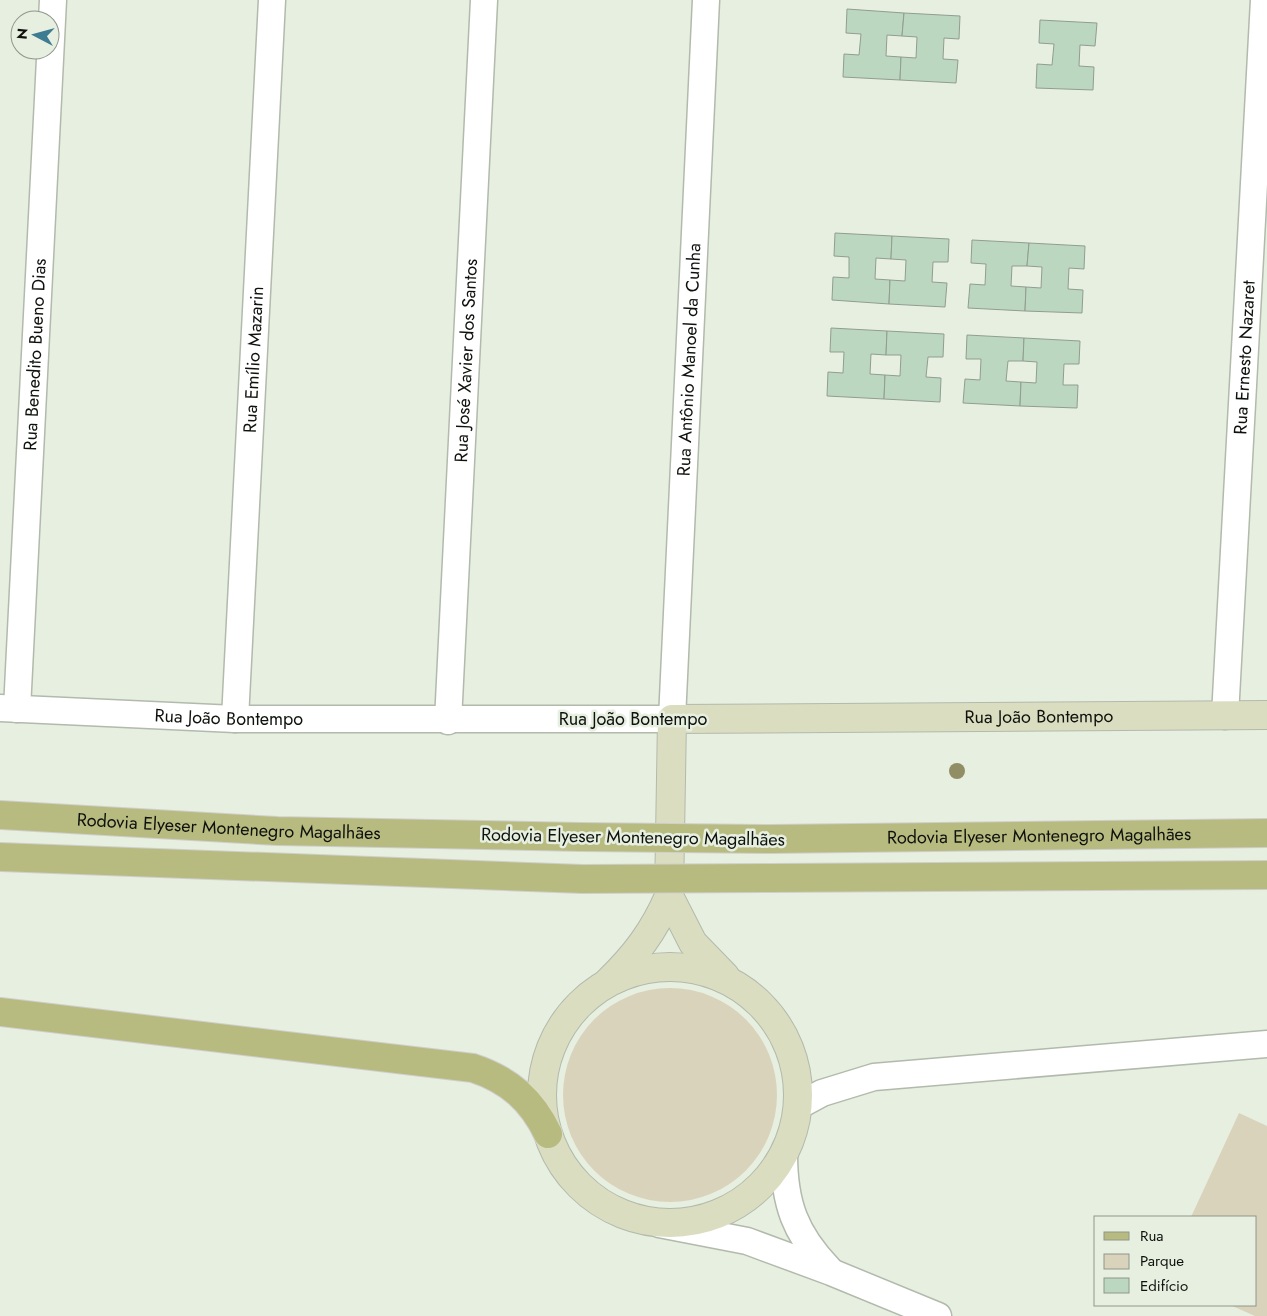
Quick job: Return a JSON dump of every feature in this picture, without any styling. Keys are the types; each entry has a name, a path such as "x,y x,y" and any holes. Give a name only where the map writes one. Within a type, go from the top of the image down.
{"main road":[{"name":"Rodovia Elyeser Montenegro Magalhães","path":"0,815 278,831 771,839 1267,833"},
{"path":"0,857 583,879 1267,875"},
{"path":"0,1012 473,1068 490,1074 519,1092 536,1111 548,1134"}],"street":[{"name":"Rua Benedito Bueno Dias","path":"8,708 53,0"},
{"name":"Rua Emílio Mazarin","path":"235,720 272,0"},
{"name":"Rua José Xavier dos Santos","path":"448,721 484,0"},
{"name":"Rua Antônio Manoel da Cunha","path":"672,719 706,0"},
{"name":"Rua Ernesto Nazaret","path":"1225,716 1264,0"},
{"name":"Rua João Bontempo","path":"8,708 235,720 448,721 1267,715"},
{"path":"608,982 644,944 658,921 669,896 672,719"},
{"path":"659,1224 684,1223 709,1218 732,1208 759,1187 770,1175 784,1154 793,1130 798,1106 798,1080 792,1056 782,1032 768,1012 750,994 729,980 693,943 669,896"},
{"path":"729,980 705,971 680,966 655,967 631,972 608,982 587,996 570,1015 556,1036 546,1059 542,1084 542,1110 548,1134 558,1157 567,1171 590,1196 619,1213 634,1219 747,1241 832,1272 938,1316"},
{"path":"798,1106 822,1093 874,1076 1267,1044"},
{"path":"784,1154 787,1198 793,1218 803,1238 832,1272"}],"green space":[{"path":"659,988 681,988 701,992 721,1000 746,1019 765,1044 773,1064 777,1095 773,1126 765,1146 746,1171 721,1190 701,1198 681,1202 659,1202 639,1198 619,1190 602,1178 587,1163 575,1146 567,1126 563,1106 563,1084 567,1064 575,1044 587,1027 602,1012 619,1000 639,992"},
{"path":"1239,1113 1267,1126 1267,1316 1255,1316 1232,1306 1257,1306 1257,1216 1191,1216"}],"building":[{"path":"847,9 904,13 902,36 887,35 886,56 901,57 900,80 843,77 844,54 859,55 861,34 846,33"},
{"path":"904,13 960,16 959,39 944,38 943,59 958,60 956,83 900,80 901,57 916,58 917,37 902,36"},
{"path":"1040,20 1097,23 1095,46 1080,45 1079,66 1094,67 1093,90 1036,88 1037,64 1052,65 1054,44 1039,43"},
{"path":"835,233 892,236 891,259 876,258 875,279 890,280 889,304 832,300 833,277 849,278 849,257 834,256"},
{"path":"892,236 949,239 948,262 933,262 932,282 947,283 945,307 889,304 890,280 905,281 906,260 891,259"},
{"path":"972,240 1029,243 1027,266 1012,266 1011,286 1026,287 1025,311 968,308 970,284 985,285 986,264 971,263"},
{"path":"1029,243 1085,246 1084,269 1069,268 1068,289 1083,290 1082,313 1025,311 1026,287 1041,288 1042,267 1027,266"},
{"path":"831,328 887,331 886,355 871,354 870,374 885,375 884,399 827,396 828,372 843,373 844,352 830,352"},
{"path":"887,331 944,334 943,357 928,357 926,377 941,378 940,402 884,399 885,375 900,376 901,355 886,355"},
{"path":"967,335 1024,338 1023,361 1008,361 1006,381 1021,382 1020,406 963,403 965,379 980,380 981,359 966,359"},
{"path":"1024,338 1080,341 1079,364 1064,364 1063,385 1078,385 1077,408 1020,406 1021,382 1036,383 1037,362 1023,361"}]}
